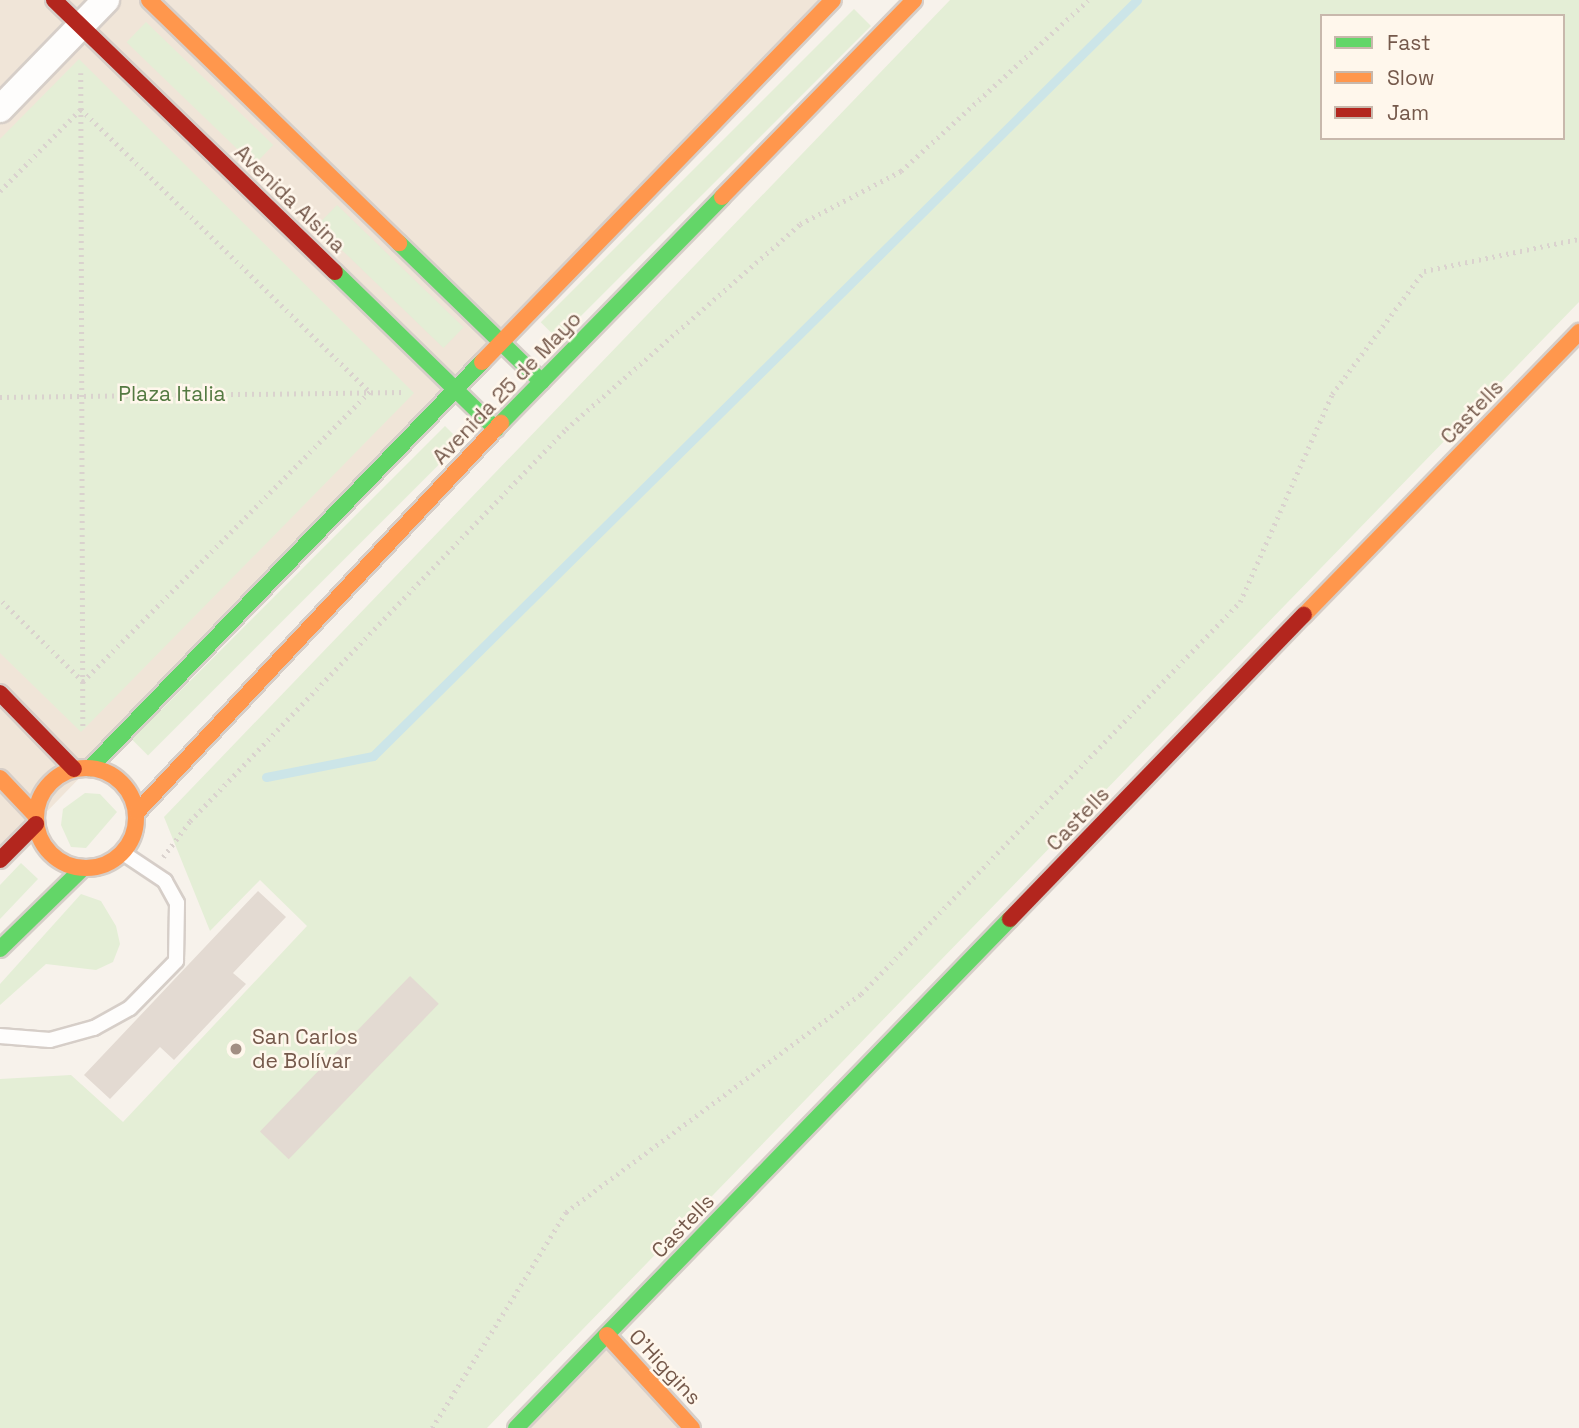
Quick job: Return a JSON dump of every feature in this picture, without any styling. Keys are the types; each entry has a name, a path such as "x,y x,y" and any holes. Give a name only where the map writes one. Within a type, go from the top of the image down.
{"street":[{"name":"Avenida Alsina","path":"54,0 495,429"},
{"path":"0,109 106,0"},
{"path":"149,0 542,382"},
{"name":"Avenida 25 de Mayo","path":"82,769 457,391 833,0"},
{"name":"Avenida 25 de Mayo","path":"137,812 495,429 908,2"},
{"name":"Castells","path":"516,1428 1579,332"},
{"path":"0,693 82,769 111,775 128,790 137,812 123,853 82,869 0,949"},
{"path":"0,860 36,820 51,782 82,769"},
{"path":"0,778 36,820 52,854 82,869"},
{"name":"O'Higgins","path":"607,1335 692,1428"}],"lane":[{"path":"0,1036 50,1040 94,1028 130,1008 176,961 177,903 152,872 123,853"}],"path":[{"path":"152,872 190,821 566,429 800,224 901,171 1088,0"},
{"path":"81,26 82,769"},
{"path":"0,191 81,109"},
{"path":"81,109 370,392"},
{"path":"432,1428 566,1212 861,994 1240,602 1332,394 1424,271 1579,239"},
{"path":"0,397 457,391"},
{"path":"83,682 370,392"},
{"path":"0,600 83,682"}],"shaded area":[{"path":"0,0 833,0 0,860"},
{"path":"607,1335 692,1428 516,1428"}],"green space":[{"path":"950,0 1579,0 1579,302 487,1428 0,1428 0,1079 71,1075 123,1122 307,926 260,880 210,931 164,817"},
{"path":"854,9 871,26 558,339 541,322"},
{"path":"146,22 273,145 254,165 127,42"},
{"name":"Plaza Italia","path":"79,59 414,393 81,732 0,653 0,139"},
{"path":"337,205 464,327 443,348 317,226"},
{"path":"445,426 461,442 148,756 132,739"},
{"path":"85,793 100,794 117,812 86,848 71,847 61,825 63,809"},
{"path":"21,863 38,879 0,919 0,885"},
{"path":"81,894 101,901 116,926 120,944 113,962 96,970 46,964 0,1005 0,984"}],"building":[{"path":"258,891 286,917 233,973 246,984 174,1060 160,1047 110,1099 84,1075"},
{"path":"410,976 439,1004 289,1159 260,1131"}],"waterway":[{"path":"266,777 373,756 1137,0"}],"traffic: fast":[{"path":"501,423 722,197"},
{"path":"399,243 542,382"},
{"path":"335,272 496,429"},
{"path":"90,768 482,362"},
{"path":"0,949 82,869"},
{"path":"516,1428 1010,919"}],"traffic: slow":[{"path":"149,0 399,243"},
{"path":"482,362 833,0"},
{"path":"722,197 914,0"},
{"path":"1304,615 1579,332"},
{"path":"137,812 501,423"},
{"path":"86,768 114,776 128,790 136,818 128,846 114,860 86,868 58,860 44,846 36,818 44,790 58,776 86,768"},
{"path":"0,778 36,816"},
{"path":"607,1335 692,1428"}],"traffic: jam":[{"path":"54,0 335,272"},
{"path":"1010,919 1304,615"},
{"path":"0,693 74,769"},
{"path":"0,860 36,824"}],"place":[{"name":"San Carlos de Bolívar","path":"236,1049"}]}
